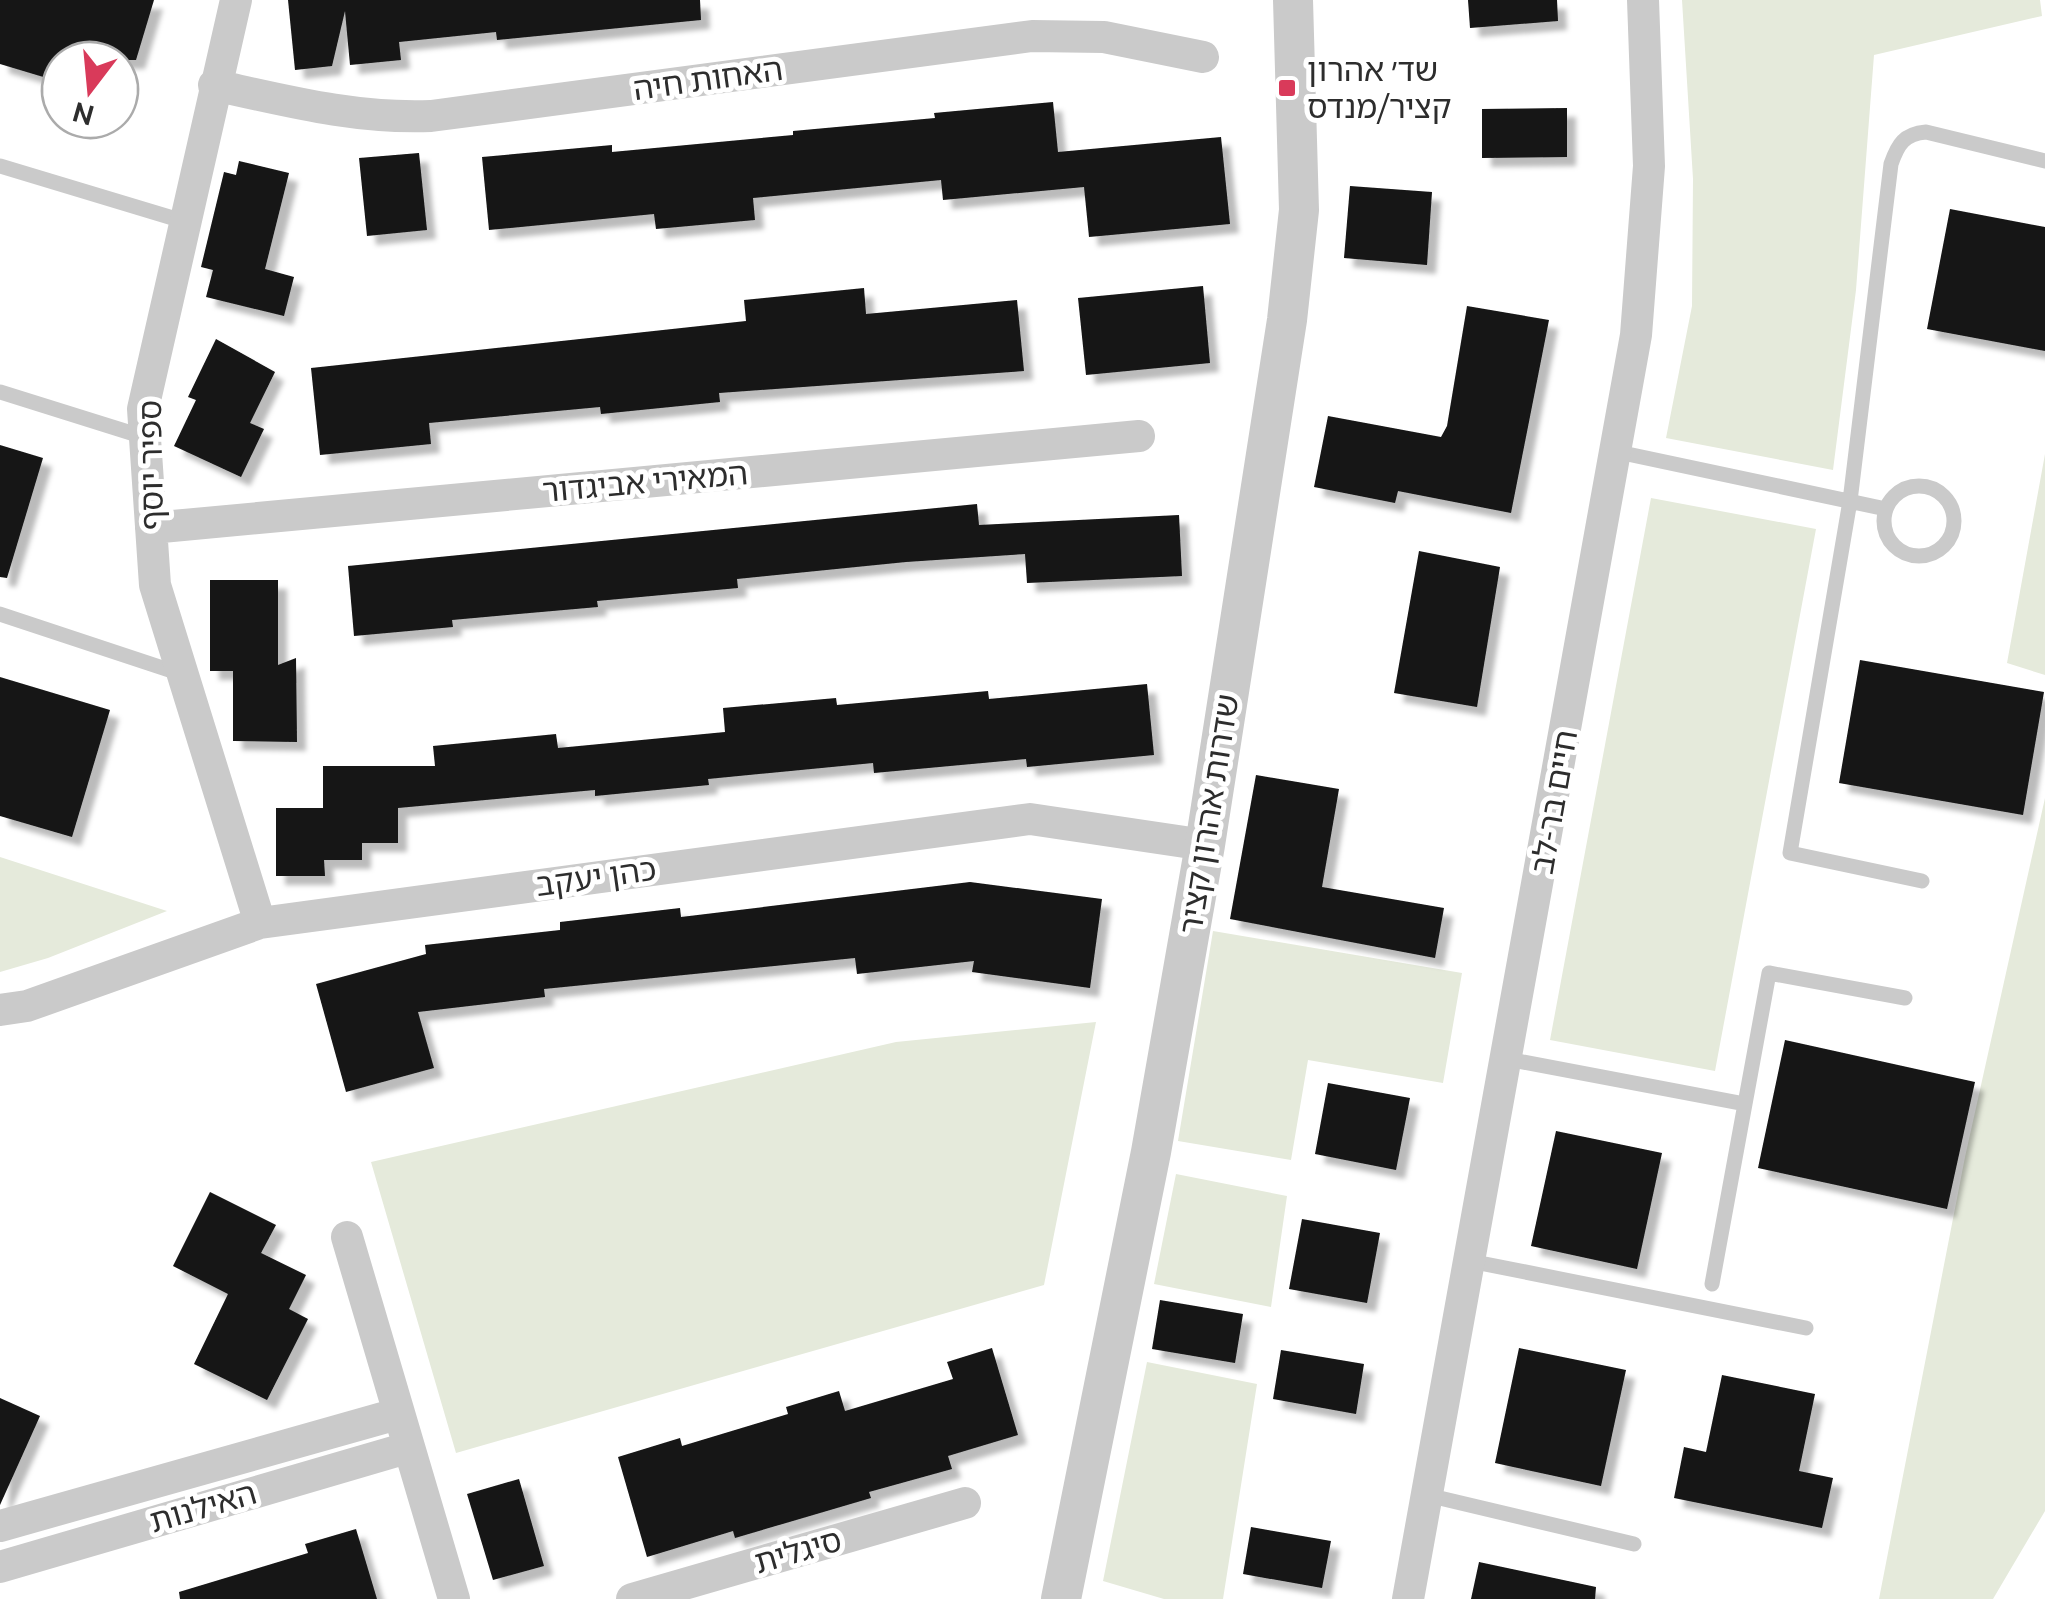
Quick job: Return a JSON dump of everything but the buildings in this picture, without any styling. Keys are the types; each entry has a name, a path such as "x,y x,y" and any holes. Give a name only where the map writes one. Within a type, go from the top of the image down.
{"street":[{"name":"ספיר יוסף","path":"236,0 143,409 155,584 260,923"},
{"name":"חיים בר-לב","path":"1408,1599 1618,452 1646,243 1649,146 1642,0"},
{"name":"שדרות אהרון קציר","path":"1061,1599 1151,1152 1205,845 1288,320 1299,210 1291,7"},
{"name":"האחות חיה","path":"214,85 329,111 384,118 430,116 1032,36 1104,37 1203,57"},
{"name":"המאירי אביגדור","path":"151,528 1138,436"},
{"name":"כהן יעקב","path":"0,1010 27,1006 260,923 1030,819 1205,845"},
{"path":"347,1237 454,1599"},
{"name":"האילנות","path":"0,1526 397,1414"},
{"name":"האילנות","path":"0,1567 407,1448"},
{"name":"סיגלית","path":"632,1599 964,1503"}],"lane":[{"path":"1922,881 1790,853 1850,500 1886,193 1898,144 1912,134 1926,132 2045,161"},
{"path":"0,166 186,222"},
{"path":"0,392 145,437"},
{"path":"1618,452 1886,509"},
{"path":"1932,488 1954,512 1952,534 1929,555 1907,554 1885,530 1886,509 1900,491 1932,488"},
{"path":"0,614 183,675"},
{"path":"1712,1284 1769,973 1905,998"},
{"path":"1507,1059 1745,1104"},
{"path":"1470,1261 1806,1328"},
{"path":"1428,1495 1634,1544"}],"shaded area":[{"path":"1682,0 2040,0 2042,16 1874,55 1856,290 1833,470 1666,438 1692,306 1693,179"},
{"path":"2045,454 2045,675 2007,663"},
{"path":"1651,498 1816,529 1715,1071 1550,1040"},
{"path":"2045,798 2045,1511 1993,1599 1879,1599 1965,1157"},
{"path":"0,857 167,911 48,958 0,972"},
{"path":"1213,931 1462,973 1443,1083 1308,1060 1291,1160 1178,1141"},
{"path":"1096,1022 1044,1285 456,1453 371,1162 896,1042"},
{"path":"1176,1174 1287,1196 1271,1307 1154,1284"},
{"path":"1147,1362 1257,1384 1223,1599 1164,1599 1103,1581"}],"place":[{"name":"שד׳ אהרון קציר/מנדס","path":"1287,88"}]}
